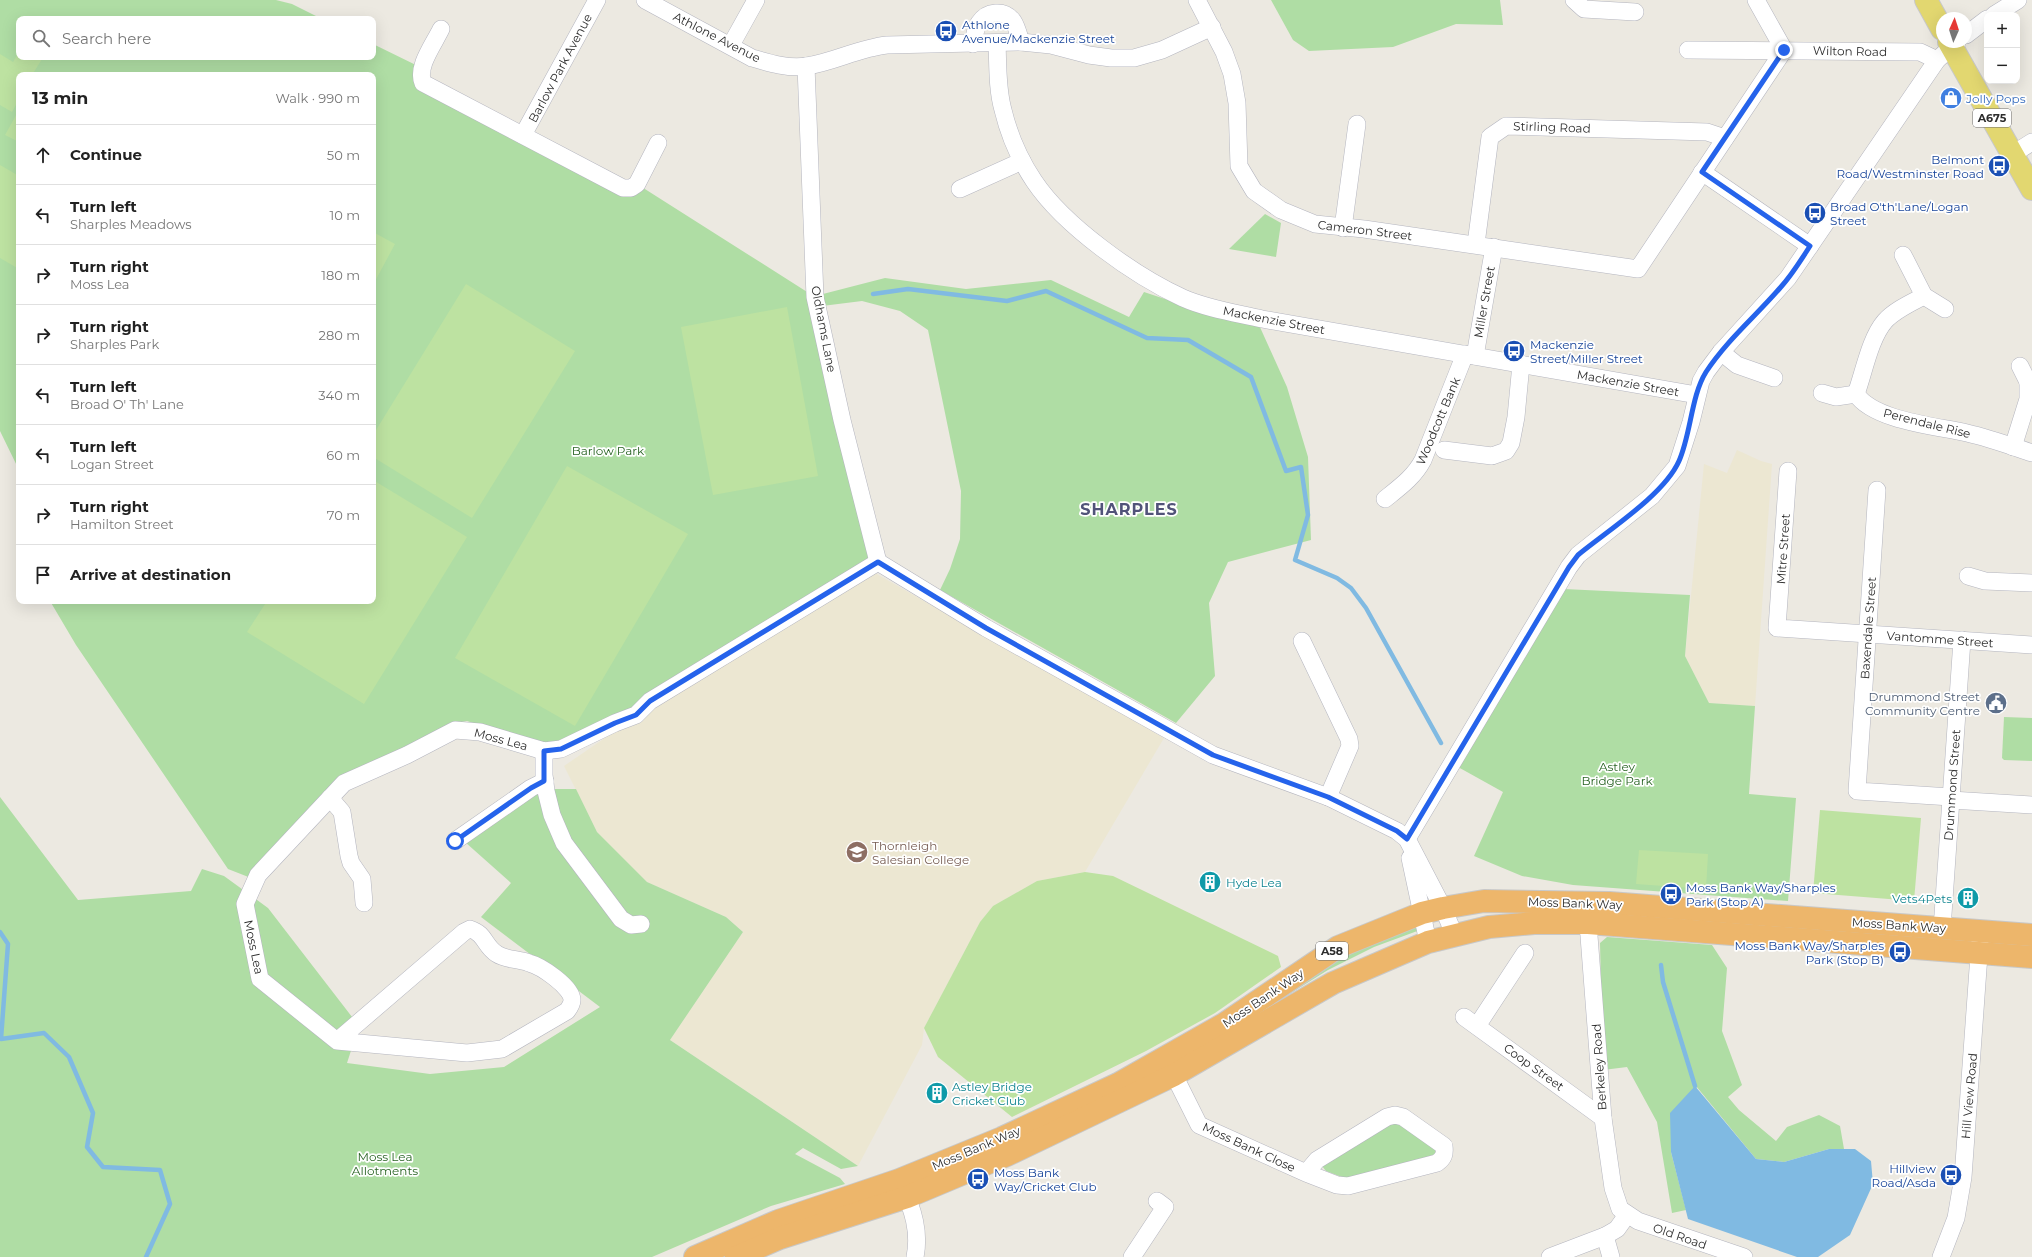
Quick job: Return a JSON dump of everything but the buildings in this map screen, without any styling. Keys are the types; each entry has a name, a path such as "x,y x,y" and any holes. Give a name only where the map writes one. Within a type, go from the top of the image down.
{"highway":[{"name":"Moss Bank Way","path":"696,1257 778,1221 903,1189 1002,1138 1118,1084 1224,1024 1338,947 1422,913 1443,908 1484,901 1609,903 1942,929 2032,958"},
{"name":"Moss Bank Way","path":"736,1257 903,1189 1006,1155 1174,1075 1332,983 1428,942 1454,934 1489,927 1534,923 1588,923 1980,942 2032,935"}],"main road":[{"name":"A675","path":"1926,0 1936,18"},
{"name":"A675","path":"1953,48 2032,189"}],"street":[{"name":"Barlow Park Avenue","path":"523,135 597,0"},
{"name":"Athlone Avenue","path":"645,0 731,45 752,58 770,63 806,66 872,47 1020,42 1051,45 1089,55 1111,58 1134,58 1162,50 1212,27"},
{"path":"731,45 756,0"},
{"name":"Cameron Street","path":"1197,0 1224,52 1234,85 1239,160 1246,180 1254,192 1286,213 1315,224 1476,244 1638,269 1702,172"},
{"path":"1574,0 1584,9 1634,12"},
{"path":"1756,0 1784,50 1702,172 1810,246"},
{"path":"1999,12 2018,0"},
{"path":"973,44 975,30 979,23 996,6 1002,14 1014,22 1020,42"},
{"path":"1972,29 1984,22"},
{"name":"Barlow Park Avenue","path":"441,29 422,68 420,76 423,83 622,188 631,188 637,184 658,143"},
{"name":"Mackenzie Street","path":"997,43 1002,109 1022,161 1034,182 1050,202 1069,220 1120,260 1184,298 1212,307 1262,319 1697,395"},
{"name":"Wilton Road","path":"1688,50 1920,52 1936,47"},
{"path":"1428,942 1407,839 1569,567 1578,555 1658,490 1677,466 1697,395 1706,372 1721,352 1780,288 1946,48"},
{"name":"Oldhams Lane","path":"806,66 815,297 842,420 878,562"},
{"path":"1343,228 1357,124"},
{"name":"Stirling Road","path":"1476,244 1490,137 1506,126 1707,132 1725,138"},
{"path":"2013,154 2032,142"},
{"path":"960,189 1022,161"},
{"name":"Miller Street","path":"1470,355 1494,247"},
{"path":"1903,255 1924,296 1945,309"},
{"path":"1822,393 1836,397 1856,394 1877,333 1885,320 1894,313 1924,296"},
{"path":"1721,352 1737,365 1774,378"},
{"name":"Woodcott Bank","path":"1383,500 1417,471 1470,355"},
{"path":"1444,450 1492,456 1506,451 1511,443 1516,417 1521,364"},
{"path":"2013,447 2028,399 2030,382 2020,366"},
{"name":"Perendale Rise","path":"1856,394 1861,401 1886,414 1969,433 2032,453"},
{"name":"Mitre Street","path":"1777,628 1788,471"},
{"name":"Baxendale Street","path":"1877,490 1857,791 1951,798"},
{"path":"878,562 986,628 1213,755 1328,797 1397,831 1407,839 1443,908 1454,934"},
{"name":"Moss Lea","path":"337,1041 260,979 245,904 258,875 344,783 408,755 455,730 480,732 544,751 561,749 615,723 636,715 650,701 878,562"},
{"path":"1968,576 1985,581 2032,582"},
{"name":"Vantomme Street","path":"1777,628 2032,645"},
{"path":"1302,640 1349,739 1350,746 1328,797"},
{"name":"Drummond Street","path":"1942,929 1962,640"},
{"path":"544,751 544,781 552,815 564,843 621,920 631,925 641,924"},
{"path":"455,841 531,788 544,781"},
{"path":"330,798 342,812 351,863 362,879 364,903"},
{"path":"1951,798 2032,805"},
{"name":"Berkeley Road","path":"1588,923 1603,1118 1613,1188 1624,1212"},
{"path":"470,929 482,934 488,946 502,956 530,963 550,973 570,992 572,999 571,1005 567,1011 502,1049 467,1053 337,1041 464,932 470,929"},
{"name":"Hill View Road","path":"1941,1257 1956,1218 1962,1177 1980,942"},
{"name":"Coop Street","path":"1525,953 1471,1022 1603,1118"},
{"name":"Moss Bank Close","path":"1174,1075 1199,1125 1306,1173 1337,1185 1348,1186 1437,1163 1443,1158 1445,1153 1444,1146 1403,1117 1391,1116 1317,1160 1306,1173"},
{"path":"903,1189 914,1216 917,1237 915,1257"},
{"path":"1132,1257 1165,1207 1157,1201"},
{"path":"1550,1257 1605,1236 1616,1229 1624,1212"},
{"name":"Old Road","path":"1624,1212 1670,1233 1744,1257"},
{"path":"1605,1236 1611,1257"}],"shaded area":[{"path":"1737,450 1761,461 1772,464 1755,706 1709,703 1685,656 1704,464 1727,473"},
{"name":"Thornleigh Salesian College","path":"875,573 1164,738 1085,872 1037,881 993,906 980,922 924,1028 922,1045 858,1166 670,1040 743,932 726,917 647,882 597,832 564,766 618,729 630,727 643,721 652,707"}],"green space":[{"name":"Barlow Park","path":"0,0 276,0 292,4 316,16 16,16 16,60 376,60 376,45 422,68 420,76 622,188 637,184 815,297 878,562 636,715 543,746 467,721 449,724 344,783 251,878 228,869 76,645 52,604 376,604 376,72 16,72 16,464 0,431"},
{"path":"1271,0 1500,0 1503,25 1456,24 1393,47 1309,51 1293,40"},
{"path":"0,54 13,62 16,57 16,60 41,60 34,72 16,72 16,105 12,112 0,105"},
{"path":"16,115 16,140 5,135"},
{"path":"0,165 16,174 16,267 0,258"},
{"path":"1265,214 1281,223 1276,257 1229,249"},
{"path":"376,234 395,244 376,279"},
{"path":"885,278 966,289 1051,280 1129,317 1144,292 1210,314 1259,325 1287,387 1308,457 1311,540 1228,562 1209,603 1215,676 1176,723 940,590 950,569 960,539 961,491 928,330 900,311 862,301 822,306 819,295"},
{"path":"466,284 575,351 472,518 376,459 376,430"},
{"path":"787,307 818,476 713,495 681,327"},
{"path":"567,466 688,534 575,726 455,658"},
{"path":"376,482 467,537 364,704 247,632 265,604 376,604"},
{"name":"Astley Bridge Park","path":"1564,589 1690,595 1685,656 1709,703 1755,706 1749,794 1796,798 1788,901 1573,885 1522,876 1474,856 1503,792 1458,767"},
{"path":"2004,717 2032,718 2032,761 2004,760 2002,758"},
{"name":"Moss Lea Allotments","path":"534,789 576,789 597,832 647,882 726,917 743,932 670,1040 858,1166 841,1169 803,1148 795,1154 840,1178 845,1184 771,1206 652,1257 0,1257 0,797 78,900 191,891 202,869 224,876 268,908 359,1026 347,1063 430,1074 504,1067 600,1007 481,917 511,883 465,842"},
{"path":"1820,810 1921,818 1914,901 1813,893"},
{"path":"1639,850 1708,854 1706,889 1636,884"},
{"path":"1085,872 1113,876 1278,956 1281,967 1215,1013 1146,1051 1012,1117 938,1057 924,1028 980,922 993,906 1037,881"},
{"path":"1418,920 1420,930 1374,947 1328,970 1278,1001 1277,998 1325,965"},
{"path":"1607,937 1712,945 1727,968 1722,1031 1742,1085 1728,1097 1739,1110 1776,1141 1787,1127 1819,1115 1840,1126 1844,1149 1829,1149 1784,1162 1756,1159 1696,1086 1671,1152 1686,1210 1672,1213 1657,1122 1627,1067 1603,1070 1600,943"},
{"path":"1395,1121 1438,1148 1437,1154 1347,1179 1326,1171 1322,1166"}],"water":[{"path":"1695,1086 1756,1159 1784,1162 1829,1149 1855,1149 1871,1161 1873,1184 1850,1235 1818,1257 1797,1257 1688,1219 1671,1152 1670,1113"}],"waterway":[{"path":"873,294 908,289 1007,301 1046,291 1147,338 1188,340 1251,377 1286,471 1301,467 1308,515 1295,560 1337,578 1351,588 1366,608 1441,743"},
{"path":"0,932 8,944 1,1039 44,1033 69,1057 93,1113 87,1147 103,1167 160,1170 170,1204 146,1257"},
{"path":"1661,965 1663,982 1695,1086"}],"place":[{"name":"Athlone Avenue/Mackenzie Street","path":"946,31"},
{"name":"Jolly Pops","path":"1951,98"},
{"name":"Belmont Road/Westminster Road","path":"1999,166"},
{"name":"Broad O'th'Lane/Logan Street","path":"1815,213"},
{"name":"Mackenzie Street/Miller Street","path":"1514,351"},
{"name":"Drummond Street Community Centre","path":"1996,703"},
{"name":"Thornleigh Salesian College","path":"857,852"},
{"name":"Hyde Lea","path":"1210,882"},
{"name":"Moss Bank Way/Sharples Park (Stop A)","path":"1671,894"},
{"name":"Vets4Pets","path":"1968,898"},
{"name":"Moss Bank Way/Sharples Park (Stop B)","path":"1900,952"},
{"name":"Astley Bridge Cricket Club","path":"937,1093"},
{"name":"Hillview Road/Asda","path":"1951,1175"},
{"name":"Moss Bank Way/Cricket Club","path":"978,1179"}],"district":[{"name":"SHARPLES","path":"1129,509"}],"route":[{"path":"455,841 531,788 544,781 544,751 561,749 615,723 636,715 650,701 878,562 986,628 1213,755 1328,797 1397,831 1407,839 1569,567 1578,555 1652,496 1677,466 1691,422 1701,381 1706,372 1721,352 1780,288 1810,246 1702,172 1784,50"}]}
